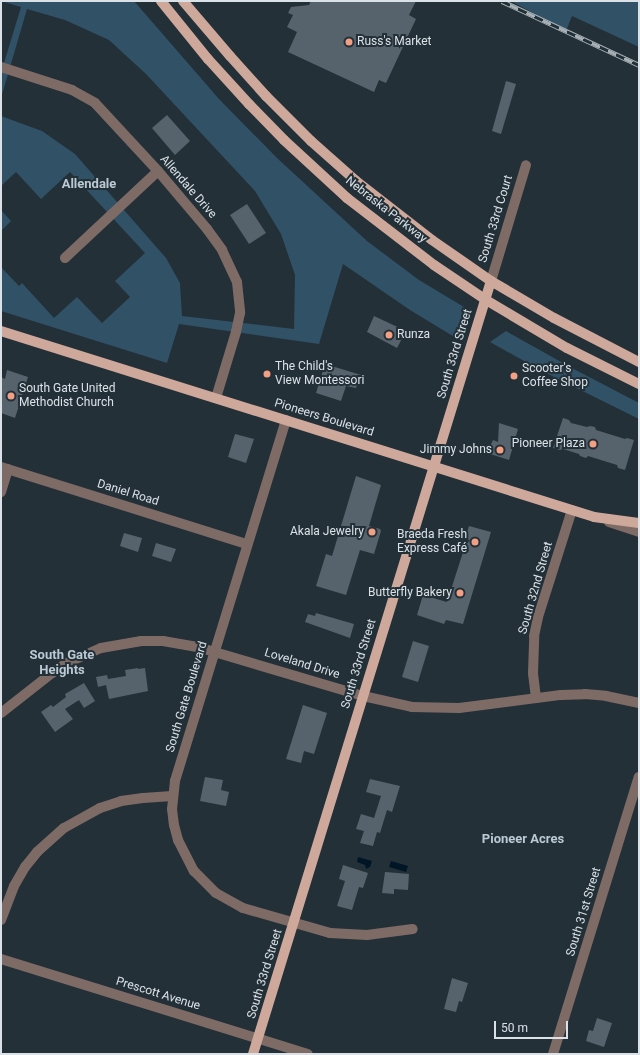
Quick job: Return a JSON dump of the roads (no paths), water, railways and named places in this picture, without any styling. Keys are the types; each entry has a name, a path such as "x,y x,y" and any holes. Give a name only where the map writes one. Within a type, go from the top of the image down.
{"main road":[{"name":"Nebraska Parkway","path":"161,1 213,65 284,140 318,172 386,229 486,300 567,348 639,384"},
{"name":"Nebraska Parkway","path":"184,1 230,56 311,141 356,181 401,216 491,281 559,321 639,362"},
{"name":"South 33rd Street","path":"253,1054 491,281"},
{"name":"Pioneers Boulevard","path":"1,331 594,517"},
{"path":"594,517 639,523"}],"street":[{"name":"Allendale Drive","path":"1,67 72,90 90,100 104,112 207,229 228,261 237,282 240,303 239,322 216,398"},
{"name":"South 33rd Court","path":"491,281 526,165"},
{"path":"65,258 158,172"},
{"name":"South Gate Boulevard","path":"286,420 174,781 172,796 174,825 185,858 204,883 222,897 243,908 294,924 330,933 368,935 413,929"},
{"path":"1,492 4,468"},
{"name":"Daniel Road","path":"4,468 247,544"},
{"name":"South 32nd Street","path":"536,698 532,667 534,636 572,510"},
{"name":"Pioneers Boulevard","path":"594,517 639,532"},
{"name":"Loveland Drive","path":"1,713 52,673 78,658 101,648 135,642 163,641 181,643 363,696 412,707 434,709 459,708 536,698 585,694 606,696 639,703"},
{"name":"South 31st Street","path":"553,1054 639,777"},
{"path":"1,920 14,886 25,867 37,852 64,828 100,808 121,801 172,796"},
{"name":"Prescott Avenue","path":"1,959 308,1054"}],"railway":[{"path":"502,1 639,65"}],"place":[{"name":"Russ's Market","path":"349,42"},
{"name":"Runza","path":"389,335"},
{"name":"The Child's View Montessori","path":"267,374"},
{"name":"Scooter's Coffee Shop","path":"514,376"},
{"name":"South Gate United Methodist Church","path":"11,396"},
{"name":"Pioneer Plaza","path":"593,444"},
{"name":"Jimmy Johns","path":"500,450"},
{"name":"Akala Jewelry","path":"372,532"},
{"name":"Braeda Fresh Express Café","path":"475,542"},
{"name":"Butterfly Bakery","path":"460,593"}],"district":[{"name":"Allendale","path":"89,184"},
{"name":"South Gate Heights","path":"62,664"},
{"name":"Pioneer Acres","path":"523,839"}]}
